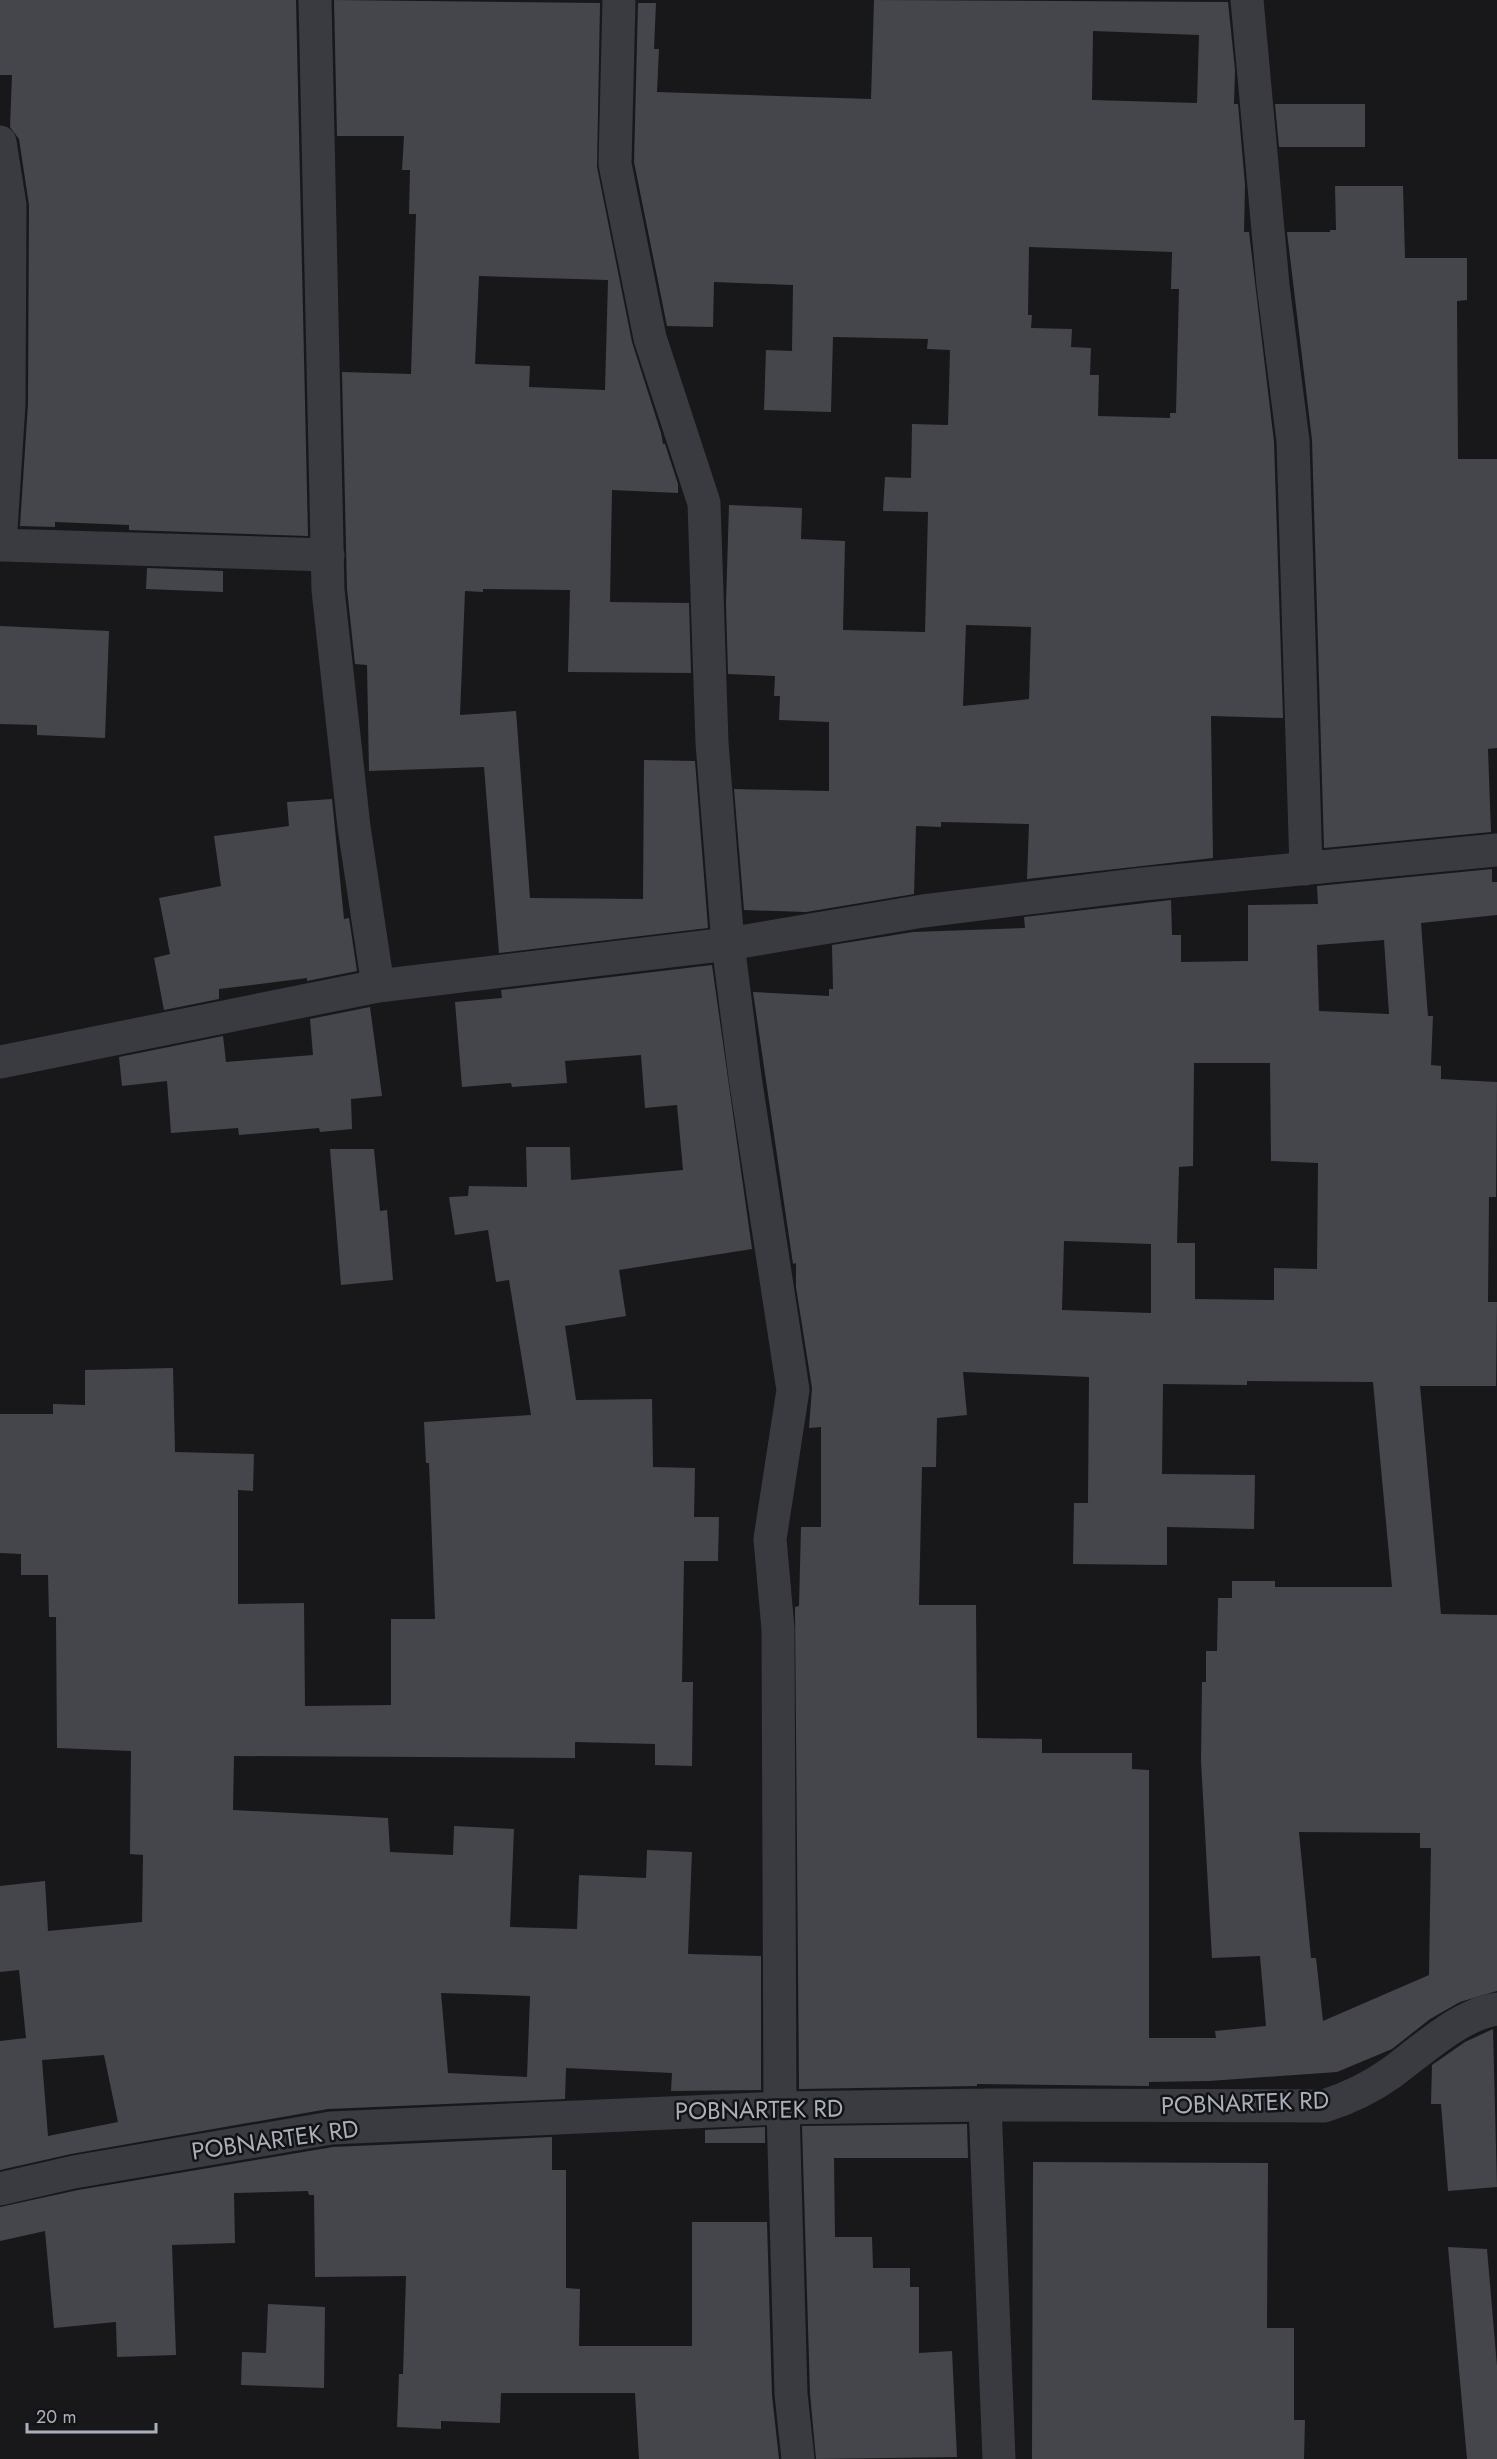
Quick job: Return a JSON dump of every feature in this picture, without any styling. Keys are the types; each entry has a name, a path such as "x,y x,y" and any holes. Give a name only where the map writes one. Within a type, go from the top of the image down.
{"street":[{"path":"315,0 328,590 354,827 378,986"},
{"path":"619,0 615,164 650,338 704,503 712,743 728,944 745,1077 793,1390 770,1539 778,1629 781,2108 791,2394 798,2459"},
{"path":"1247,0 1274,285 1293,441 1306,868"},
{"path":"0,142 10,205 9,404 0,545 328,555"},
{"path":"0,1062 378,986 728,944 923,911 1143,884 1497,850"},
{"name":"POBNARTEK RD","path":"0,2189 74,2172 331,2128 781,2108 985,2105 1324,2106 1354,2096 1439,2037 1484,2011 1497,2010"},
{"path":"985,2105 999,2459"}],"building":[{"path":"0,0 296,0 308,536 129,530 129,525 55,522 55,527 20,526 28,404 29,205 19,139 10,127 12,75 0,75"},
{"path":"334,0 600,3 597,167 632,342 663,444 665,444 678,484 678,493 612,490 610,602 689,603 691,673 568,672 570,590 483,589 483,592 465,591 460,715 516,711 530,898 643,899 644,760 695,761 708,928 499,953 484,767 369,771 367,665 355,664 347,589 342,372 411,374 416,214 409,214 410,170 402,170 404,136 337,136","holes":["479,276 608,280 605,390 529,387 530,366 475,364"]},
{"path":"874,0 1228,2 1235,70 1234,104 1238,104 1245,185 1244,232 1249,232 1274,442 1283,718 1211,716 1213,858 1027,879 1029,824 941,822 941,827 916,826 914,894 806,912 744,910 734,789 829,791 829,722 779,720 780,696 774,696 775,676 728,674 726,603 729,505 802,508 801,539 845,541 843,630 925,632 928,512 883,511 885,477 911,478 912,424 948,425 950,350 927,349 928,339 833,337 831,412 764,410 766,350 792,351 793,285 714,282 713,327 667,326 634,162 638,3 656,3 654,49 659,49 657,92 871,99","holes":["1093,31 1199,35 1197,103 1092,100","1029,247 1172,252 1171,289 1179,289 1176,413 1170,413 1170,418 1098,416 1099,375 1090,375 1091,348 1071,347 1072,329 1031,328 1032,315 1028,315","966,625 1031,627 1029,699 963,706"]},
{"path":"1275,104 1365,104 1365,147 1279,147"},
{"path":"1335,186 1403,186 1405,258 1467,258 1467,300 1457,301 1458,459 1497,459 1497,748 1488,749 1491,832 1324,848 1312,440 1287,232 1336,230"},
{"path":"147,568 223,571 223,592 146,589"},
{"path":"0,626 109,631 105,738 37,735 37,725 0,724"},
{"path":"332,799 344,919 349,918 357,971 307,981 307,978 219,989 219,999 164,1010 154,958 170,954 159,898 221,886 214,836 289,826 287,802"},
{"path":"1492,869 1492,882 1497,882 1497,915 1421,923 1428,1016 1433,1016 1431,1065 1441,1066 1441,1079 1497,1082 1496,1197 1489,1197 1488,1302 1497,1302 1496,1386 1420,1386 1441,1614 1497,1615 1497,1991 1460,2002 1430,2019 1392,2049 1337,2072 1209,2081 1149,2082 1149,2086 977,2084 977,2086 799,2089 795,1607 799,1606 801,1527 821,1527 821,1427 809,1428 812,1388 796,1287 796,1263 793,1264 753,992 829,996 829,989 833,989 832,945 913,932 1025,928 1024,917 1171,900 1172,935 1181,935 1181,962 1248,961 1248,905 1318,904 1317,886","holes":["1384,940 1389,1014 1319,1011 1317,945","1194,1063 1270,1063 1271,1161 1318,1163 1317,1269 1274,1268 1274,1300 1195,1299 1195,1243 1177,1243 1179,1167 1193,1166","1064,1241 1151,1244 1151,1313 1062,1310","963,1372 1089,1377 1088,1503 1074,1503 1073,1564 1167,1565 1167,1527 1254,1529 1255,1475 1162,1474 1163,1384 1247,1385 1247,1381 1373,1382 1392,1587 1275,1587 1275,1581 1232,1581 1232,1598 1218,1598 1217,1651 1206,1651 1206,1682 1202,1682 1201,1761 1212,1958 1260,1956 1266,2026 1215,2031 1216,2038 1149,2038 1149,1770 1132,1769 1132,1753 1042,1753 1042,1739 977,1738 976,1605 919,1605 922,1467 936,1467 937,1418 967,1415","1299,1832 1420,1833 1420,1848 1431,1848 1429,1975 1323,2021 1316,1958 1311,1958"]},
{"path":"712,965 752,1249 619,1270 626,1316 565,1326 576,1400 652,1399 653,1467 695,1468 694,1517 719,1517 718,1561 684,1561 682,1682 693,1682 692,1766 655,1765 655,1744 575,1742 575,1758 234,1756 233,1810 388,1818 390,1852 453,1855 454,1826 514,1829 510,1927 577,1929 579,1875 646,1878 647,1850 692,1852 688,1954 761,1956 761,2090 671,2091 672,2073 566,2068 565,2099 328,2109 71,2154 0,2170 0,2041 26,2038 19,1970 0,1972 0,1886 45,1881 48,1931 142,1922 143,1855 130,1854 131,1751 57,1748 56,1617 49,1617 48,1575 21,1575 21,1554 0,1553 0,1414 53,1414 53,1404 85,1405 85,1370 173,1368 175,1452 254,1454 253,1491 238,1490 238,1604 304,1603 305,1706 391,1705 391,1619 435,1619 429,1463 426,1463 424,1422 531,1415 509,1280 496,1282 488,1230 455,1235 449,1197 468,1196 469,1186 527,1187 526,1147 570,1147 571,1180 683,1170 677,1105 645,1108 641,1055 565,1061 567,1083 512,1087 511,1083 462,1087 455,1002 502,998 501,990","holes":["441,1993 530,1996 527,2077 448,2073","104,2055 118,2122 48,2136 42,2060"]},
{"path":"370,1007 382,1096 351,1099 352,1129 320,1132 319,1128 239,1135 238,1128 171,1133 167,1081 122,1086 119,1057 223,1036 226,1062 313,1055 310,1019"},
{"path":"330,1149 374,1149 380,1211 387,1210 393,1280 341,1285"},
{"path":"1493,2029 1497,2187 1448,2191 1441,2104 1431,2104 1432,2065 1465,2042"},
{"path":"967,2124 968,2158 834,2158 835,2237 872,2237 873,2268 910,2268 910,2287 919,2287 919,2353 952,2351 957,2457 816,2459 810,2393 802,2126"},
{"path":"765,2127 765,2143 705,2143 705,2130"},
{"path":"552,2137 552,2170 566,2170 566,2288 580,2289 579,2346 692,2346 692,2222 767,2222 772,2395 779,2459 639,2459 635,2393 501,2393 500,2423 441,2421 441,2429 397,2427 399,2374 403,2374 406,2276 315,2277 314,2195 309,2195 308,2191 234,2193 235,2243 172,2245 176,2355 117,2357 116,2322 54,2328 45,2231 0,2241 0,2207 78,2190 333,2147"},
{"path":"1033,2162 1268,2163 1267,2328 1294,2328 1294,2420 1305,2420 1304,2459 1032,2459"},
{"path":"1448,2247 1487,2249 1497,2366 1497,2459 1467,2459"},
{"path":"268,2304 325,2307 324,2388 241,2385 242,2352 266,2353"}]}
